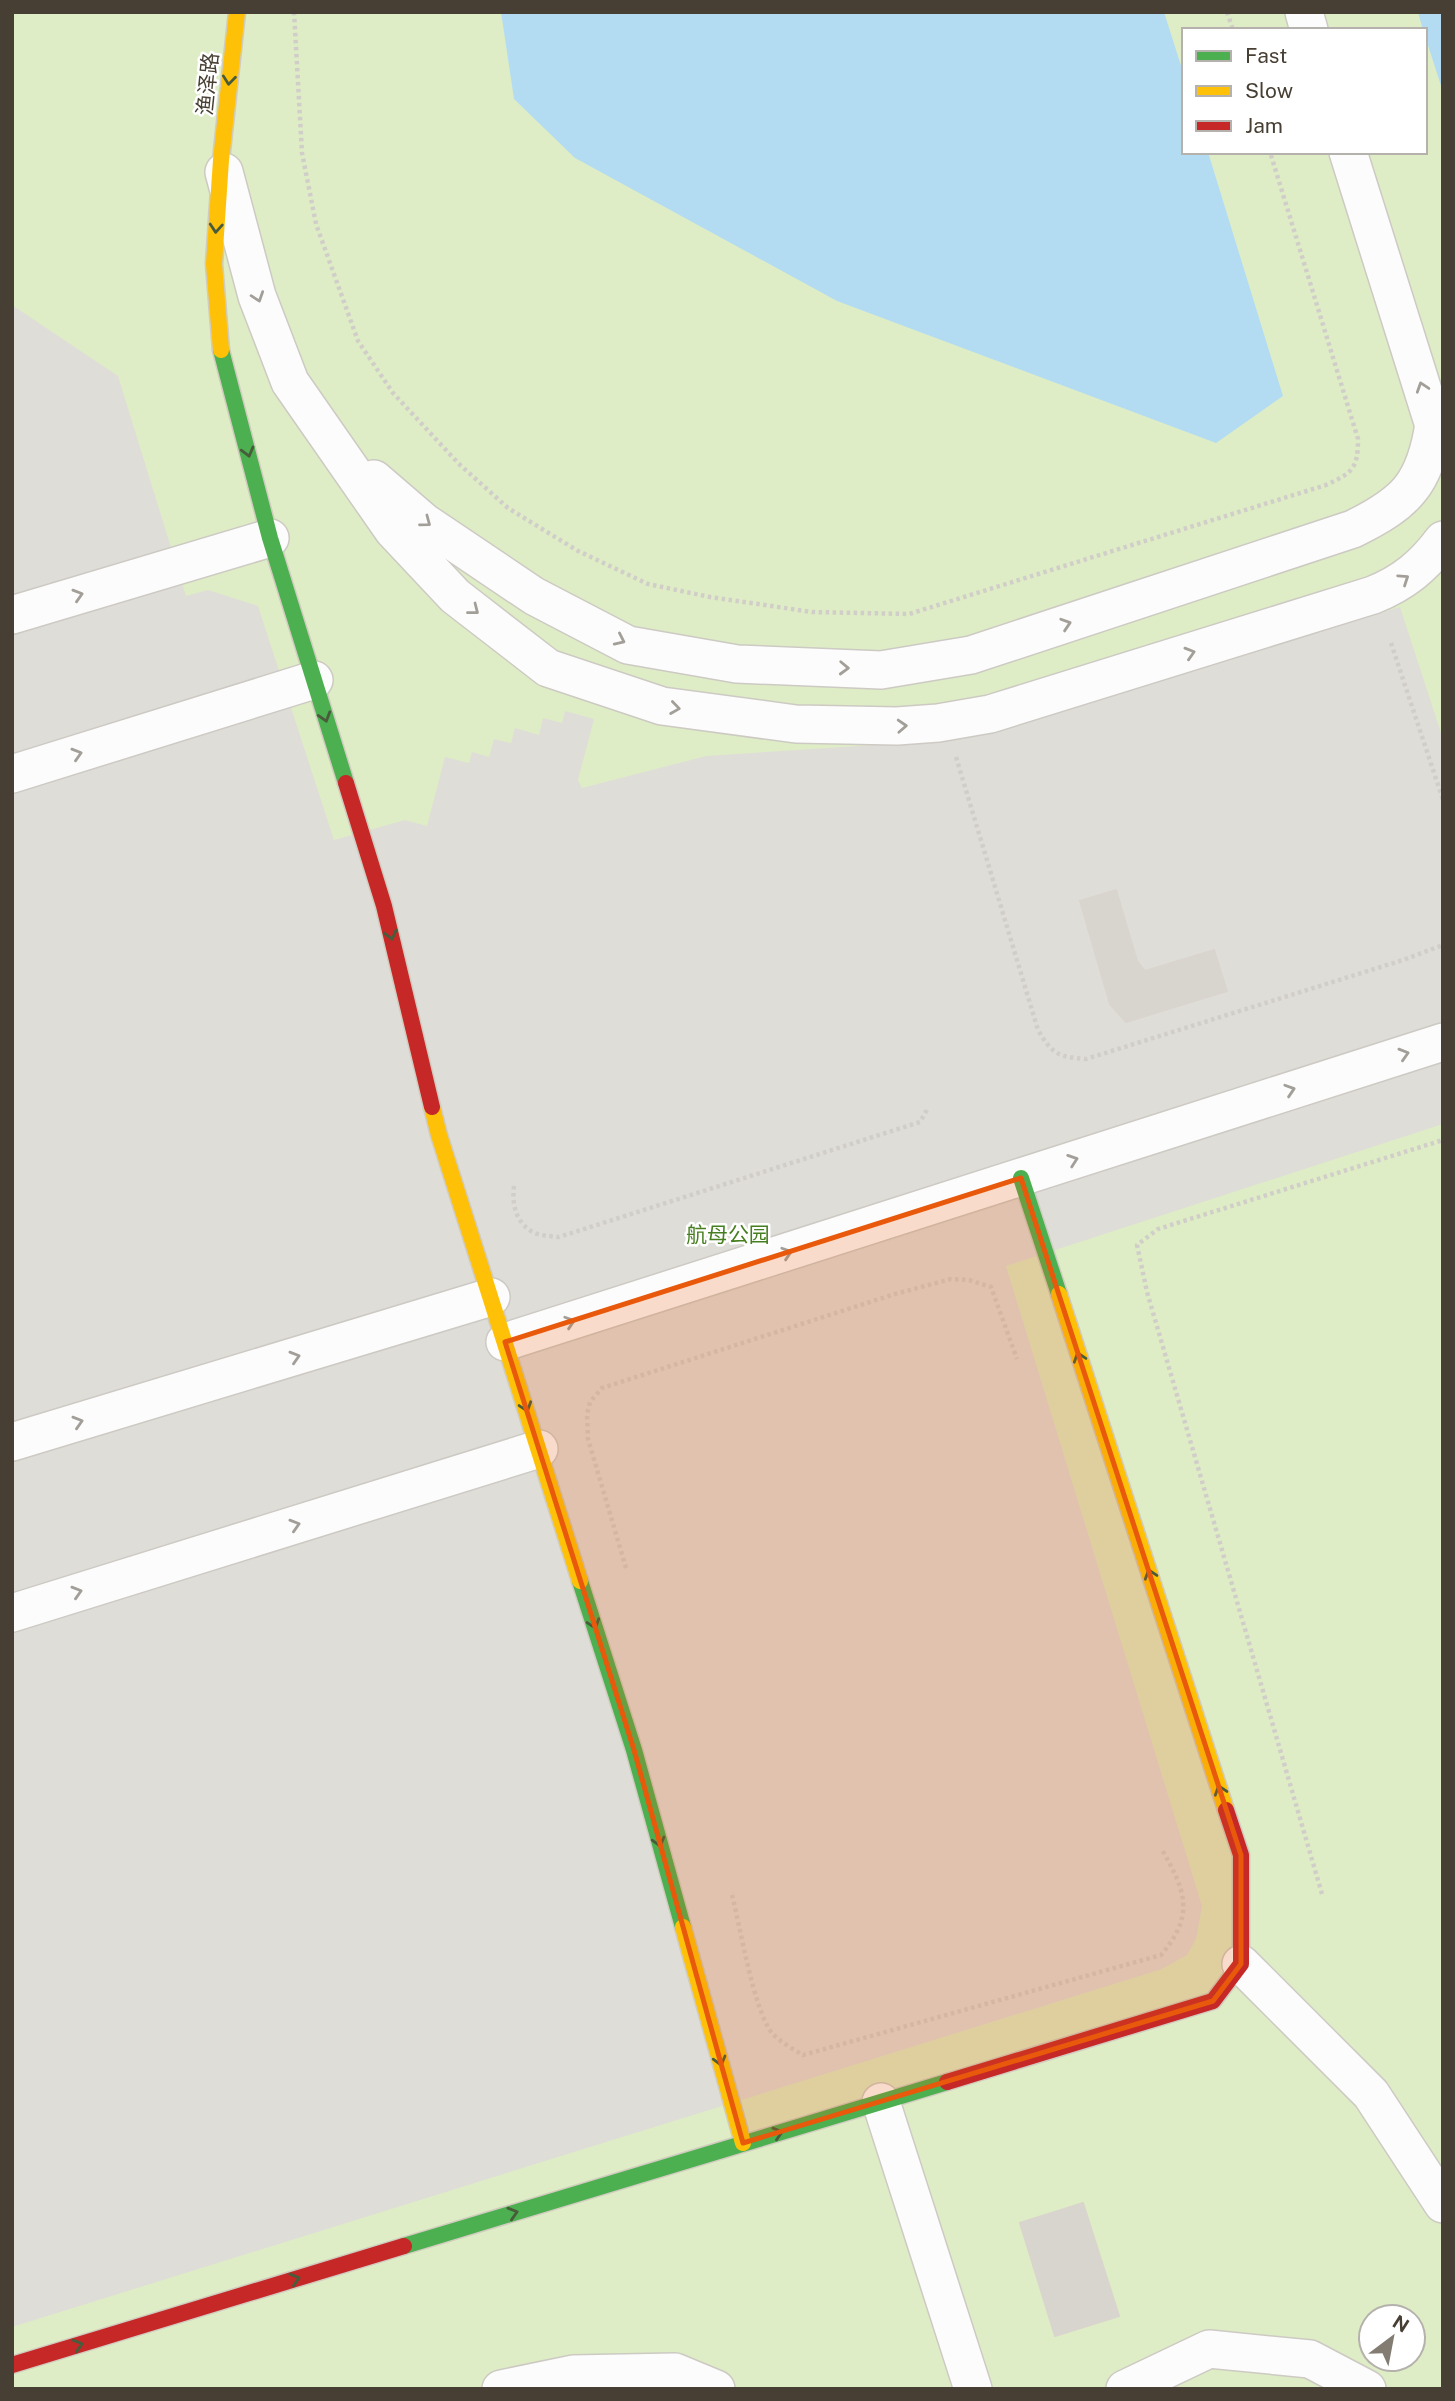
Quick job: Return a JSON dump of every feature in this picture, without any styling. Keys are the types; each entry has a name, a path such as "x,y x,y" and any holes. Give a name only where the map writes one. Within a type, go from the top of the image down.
{"street":[{"name":"渔泽路","path":"237,12 221,160 214,264 221,349 270,538 384,906 439,1135 634,1750 743,2143"},
{"path":"337,446 435,530 534,596 628,645 737,664 881,670 971,655 1353,529 1392,508 1406,495 1438,438 1349,154"},
{"path":"221,160 257,296 290,382 393,530 455,596 548,668 662,706 796,724 897,726 938,723 990,714 1373,595 1392,587 1418,569 1443,540"},
{"path":"12,615 270,538"},
{"path":"12,774 314,680"},
{"path":"505,1342 1443,1042"},
{"path":"12,2365 1213,2001 1241,1964 1241,1855 1021,1178"},
{"path":"12,1442 491,1297"},
{"path":"12,1613 539,1449"},
{"path":"1241,1964 1371,2094 1443,2204"},
{"path":"881,2102 973,2389"},
{"path":"1125,2389 1209,2349 1310,2359 1367,2389"},
{"path":"501,2389 573,2374 676,2372 716,2389"}],"path":[{"path":"294,12 302,153 316,224 358,341 393,393 459,464 508,508 578,551 649,584 710,597 812,612 909,614 1326,485 1346,475 1358,460 1357,439 1271,154"},
{"path":"1391,643 1443,800"},
{"path":"954,751 1038,1030 1049,1049 1066,1057 1086,1059 1403,960 1443,945"},
{"path":"514,1186 513,1208 525,1225 532,1232 559,1237 920,1122 928,1108"},
{"path":"1322,1894 1147,1293 1137,1245 1158,1230 1443,1140"},
{"path":"626,1568 588,1438 587,1414 590,1402 601,1388 895,1294 951,1279 970,1280 991,1287 1017,1359"},
{"path":"732,1895 761,2014 772,2033 803,2055 1161,1955 1180,1928 1184,1901 1178,1877 1161,1849"}],"highlighted area":[{"path":"1021,1178 1241,1855 1241,1964 1213,2001 743,2143 634,1750 505,1342"}],"green space":[{"name":"航母公园","path":"12,12 1443,12 1443,2389 12,2389"}],"shaded area":[{"path":"12,305 118,376 186,596 208,590 258,606 334,840 405,820 427,826 445,757 469,763 472,752 489,757 494,739 511,743 515,728 539,735 543,718 562,723 565,711 594,719 578,780 582,788 706,756 950,740 1400,607 1443,739 1443,1124 1006,1266 1202,1906 1196,1939 1187,1955 1162,1969 12,2327"}],"water":[{"path":"501,12 1164,12 1182,69 1182,154 1209,154 1283,396 1216,443 837,301 575,158 514,99"},
{"path":"1418,12 1443,12 1443,92 1427,42 1427,28 1422,28"}],"building":[{"path":"1116,890 1137,961 1145,971 1214,950 1227,991 1126,1022 1110,1004 1080,901"},
{"path":"1083,2203 1119,2316 1055,2336 1020,2223"}],"traffic: fast":[{"path":"221,350 270,538 346,783"},
{"path":"1021,1178 1059,1294"},
{"path":"580,1581 634,1750 683,1927"},
{"path":"404,2246 947,2082"}],"traffic: slow":[{"path":"221,350 214,264 221,160 237,12"},
{"path":"432,1107 580,1581"},
{"path":"1059,1294 1226,1810"},
{"path":"683,1927 743,2143"}],"traffic: jam":[{"path":"346,783 384,906 432,1107"},
{"path":"947,2082 1213,2001 1241,1964 1241,1855 1226,1810"},
{"path":"12,2365 404,2246"}]}
